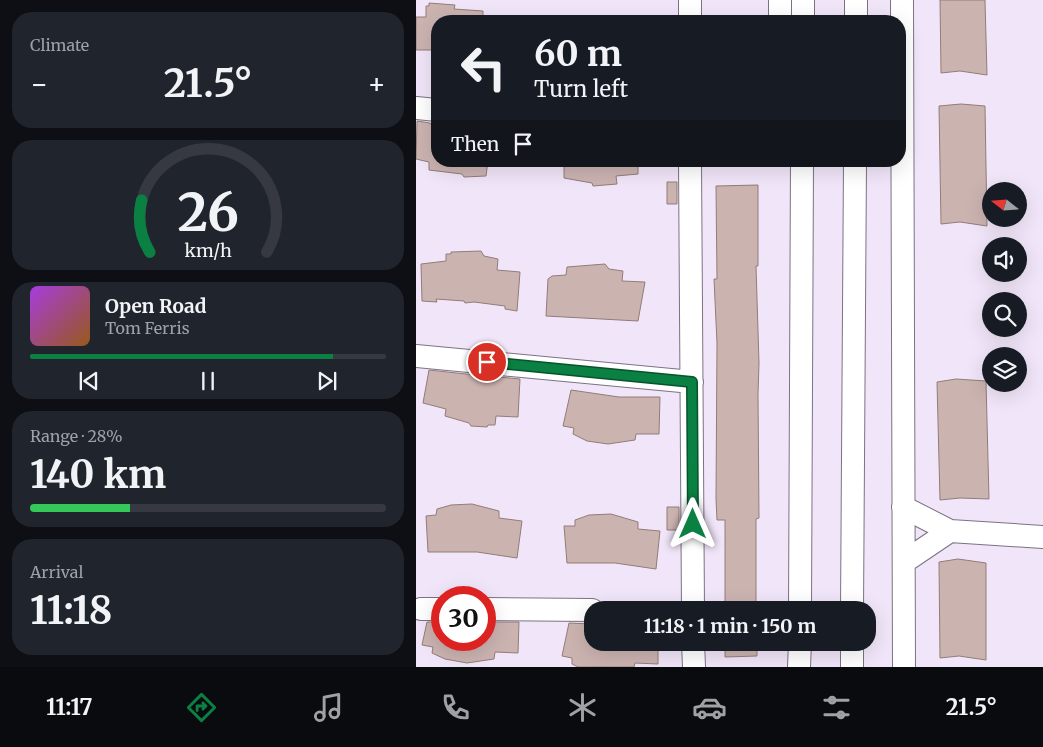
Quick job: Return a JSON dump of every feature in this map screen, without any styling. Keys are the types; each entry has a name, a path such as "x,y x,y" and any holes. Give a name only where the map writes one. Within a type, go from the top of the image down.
{"street":[{"path":"690,0 690,15"},
{"path":"780,0 780,15"},
{"path":"803,0 803,15"},
{"path":"856,0 856,15"},
{"path":"902,0 902,15"},
{"path":"416,108 431,109"},
{"path":"690,167 693,601"},
{"path":"800,601 802,167"},
{"path":"852,601 855,167"},
{"path":"903,167 904,667"},
{"path":"416,356 692,382"},
{"path":"904,508 950,531 1043,537"},
{"path":"904,562 950,531"},
{"path":"496,610 584,610"},
{"path":"693,651 694,667"},
{"path":"799,667 800,651"},
{"path":"852,651 852,667"}],"building":[{"path":"940,0 985,0 987,75 960,71 941,73"},
{"path":"429,3 455,5 454,9 483,11 483,15 431,15 431,50 416,50 416,17 426,17 426,6 429,6"},
{"path":"961,104 985,106 986,182 982,182 982,225 960,222 941,224 939,106"},
{"path":"417,121 430,123 431,167 487,167 486,176 464,177 462,174 429,170 429,162 416,159"},
{"path":"564,167 638,167 638,174 616,176 617,184 593,186 592,183 564,178"},
{"path":"667,182 677,182 677,204 667,204"},
{"path":"758,185 758,266 756,266 759,363 759,518 756,519 756,601 725,601 725,520 717,520 717,343 714,279 717,279 716,186"},
{"path":"481,251 484,256 498,259 497,270 520,272 517,311 505,309 505,306 474,302 465,303 464,301 436,299 437,302 422,301 421,264 446,261 446,254 451,254 451,252"},
{"path":"605,264 609,269 623,271 622,281 645,282 638,321 546,316 548,279 552,276 566,275 567,267"},
{"path":"429,370 475,375 475,378 499,377 520,379 518,417 496,416 495,425 488,425 487,427 471,426 469,423 445,416 446,409 423,403"},
{"path":"956,379 982,381 982,392 986,392 989,499 960,498 940,500 937,382"},
{"path":"571,390 619,397 660,397 659,434 636,434 635,440 608,444 587,441 573,434 574,428 563,426"},
{"path":"472,504 499,511 499,518 522,521 517,558 477,552 428,552 426,516 436,515 437,509 451,505"},
{"path":"667,507 679,507 679,530 667,530"},
{"path":"611,514 638,522 638,529 660,531 656,569 615,563 567,563 564,526 575,526 575,520 589,515"},
{"path":"958,559 986,563 986,660 959,656 940,658 939,562"},
{"path":"427,622 431,622 431,647 422,645"},
{"path":"496,622 519,622 518,653 495,652 494,659 467,663 445,659 432,653 432,651 496,651"},
{"path":"569,623 584,624 584,651 658,651 658,664 635,663 634,667 578,667 572,664 572,658 562,656"},
{"path":"725,651 757,651 757,656 725,657"}],"route":[{"path":"487,362 692,382 693,524"}]}
